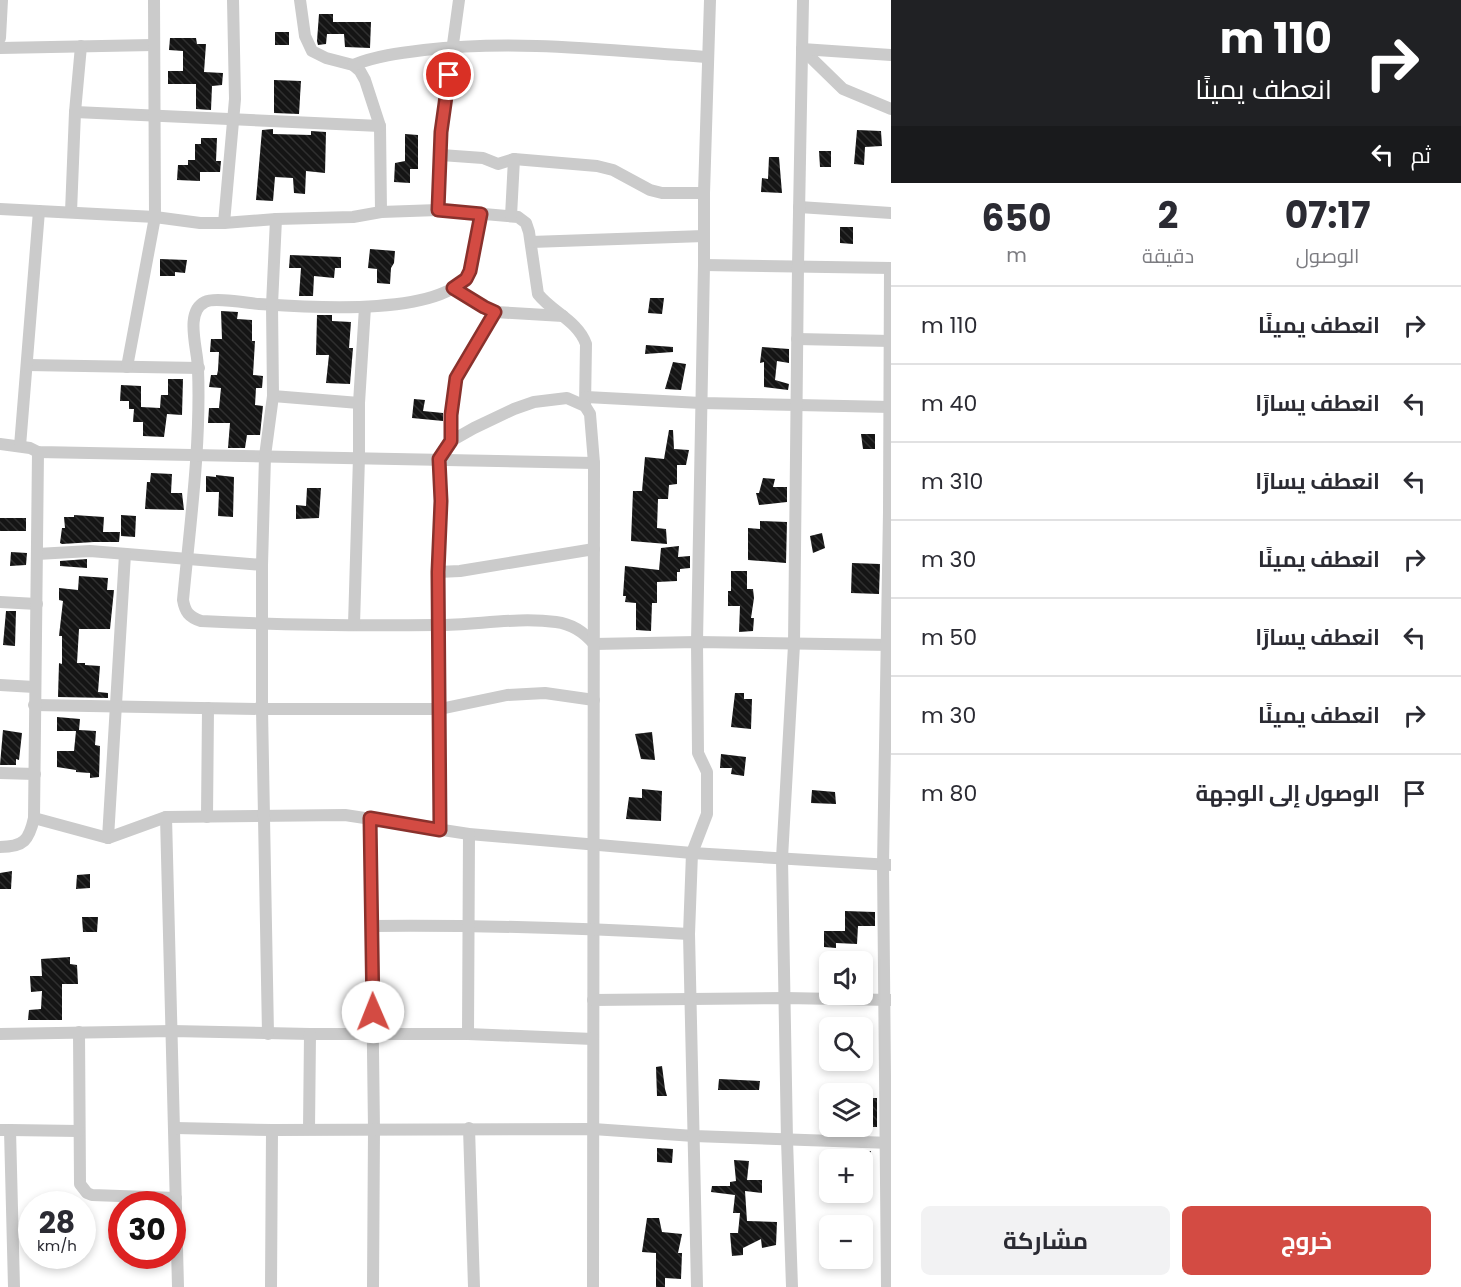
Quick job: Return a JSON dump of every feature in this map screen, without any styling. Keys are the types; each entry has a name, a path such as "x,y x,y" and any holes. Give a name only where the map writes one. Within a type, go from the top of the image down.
{"street":[{"path":"0,38 2,0"},
{"path":"127,367 155,217 154,0"},
{"path":"224,223 235,99 233,0"},
{"path":"300,0 305,36 312,51 332,60 353,64 374,57 453,47 522,45 566,46 708,57"},
{"path":"438,210 441,132 459,0"},
{"path":"697,1287 689,934 692,853 707,814 707,772 698,753 697,642 704,193 710,0"},
{"path":"792,1287 782,858 794,645 803,0"},
{"path":"0,48 153,45"},
{"path":"71,212 75,112 81,46"},
{"path":"802,50 891,55"},
{"path":"802,50 843,89 891,109"},
{"path":"353,64 365,80 380,126 381,212"},
{"path":"75,112 380,126"},
{"path":"441,155 483,158 498,164 514,159 597,166 613,170 662,193 704,193"},
{"path":"511,216 514,159"},
{"path":"799,207 891,213"},
{"path":"0,209 155,217 200,223 353,218 381,212 438,210 518,217 526,223 538,294 583,336 585,401 592,425 594,463 593,1287"},
{"path":"20,446 39,211"},
{"path":"481,214 470,271 466,279 453,288 415,303 365,307 272,305 207,300 197,307 193,317 198,368 196,454 183,600 187,614 201,621 440,626 522,621 558,622 572,626 586,634 594,644"},
{"path":"268,1034 262,710 262,565 264,456 273,396 272,305 276,219"},
{"path":"531,242 704,236"},
{"path":"704,265 891,268 887,865 889,1255 887,1287"},
{"path":"453,288 495,312 564,316"},
{"path":"354,625 359,404 365,307"},
{"path":"451,441 452,404 456,378 495,312"},
{"path":"797,339 890,341"},
{"path":"27,365 198,368"},
{"path":"273,396 359,404"},
{"path":"440,830 438,572 441,501 439,459 451,441 514,408 534,402 567,398 585,401 890,407"},
{"path":"0,444 20,446 38,452 594,463"},
{"path":"0,847 15,846 25,841 30,835 34,818 38,452"},
{"path":"438,572 460,571 594,549"},
{"path":"37,554 90,551 262,565"},
{"path":"108,838 125,554"},
{"path":"0,602 37,604"},
{"path":"594,644 697,642 889,645"},
{"path":"0,685 34,687"},
{"path":"34,705 262,710 440,709 490,698 522,694 545,693 594,700"},
{"path":"207,817 208,708"},
{"path":"0,773 35,774"},
{"path":"34,818 108,838 166,817 345,815 469,834 692,853 887,865"},
{"path":"166,817 176,1191"},
{"path":"370,818 374,1129 373,1287"},
{"path":"468,1034 469,834"},
{"path":"371,926 468,925 689,934"},
{"path":"593,1000 784,998 887,1000"},
{"path":"0,1034 172,1031 268,1034 468,1034 593,1039"},
{"path":"79,1032 80,1184 87,1193 108,1196"},
{"path":"309,1130 310,1034"},
{"path":"175,1128 593,1129 694,1136 888,1143"},
{"path":"470,1128 474,1287"},
{"path":"14,1287 5,1130 79,1131"},
{"path":"271,1287 272,1130"},
{"path":"178,1269 178,1287"}],"building":[{"path":"319,14 333,14 333,22 371,22 370,48 345,47 344,34 327,34 326,44 318,45"},
{"path":"275,32 289,32 289,45 275,45"},
{"path":"170,38 196,38 197,44 206,44 204,72 223,73 222,85 212,86 211,110 196,109 196,84 168,84 168,71 183,71 183,51 169,50"},
{"path":"274,80 301,81 299,114 274,113"},
{"path":"273,129 273,134 311,135 311,131 326,132 325,173 306,171 305,194 294,193 293,178 275,177 273,201 256,200 262,130"},
{"path":"857,130 881,131 882,146 865,147 864,165 854,164"},
{"path":"405,134 418,135 418,169 410,169 410,183 394,182 395,163 405,161"},
{"path":"201,138 217,138 216,161 221,161 220,172 200,172 200,181 177,180 178,165 188,165 188,160 195,160 195,144 201,144"},
{"path":"819,151 831,151 831,167 820,167"},
{"path":"769,157 779,157 782,193 761,192 762,178 768,179"},
{"path":"840,227 853,227 853,244 840,243"},
{"path":"370,249 395,251 390,284 377,283 377,269 368,268"},
{"path":"290,255 341,257 341,268 335,268 334,278 314,276 313,296 299,296 301,268 289,268"},
{"path":"160,259 187,260 185,273 175,272 175,276 160,276"},
{"path":"650,298 664,298 662,314 648,313"},
{"path":"221,311 238,312 237,319 252,320 252,341 255,341 253,375 263,376 262,388 256,388 255,405 263,406 260,435 247,435 245,448 228,448 230,423 208,423 209,408 219,408 221,388 209,387 211,375 217,375 218,370 219,352 210,352 211,339 222,339"},
{"path":"317,315 332,315 332,321 351,322 349,348 353,348 350,384 326,383 329,355 316,355"},
{"path":"646,345 673,347 673,352 645,354"},
{"path":"762,347 789,349 789,363 777,361 775,380 789,384 788,390 764,387 764,362 760,363"},
{"path":"673,362 686,364 681,390 665,389"},
{"path":"168,379 183,379 182,415 167,414 164,437 143,436 143,422 133,422 134,409 129,409 129,401 120,401 121,385 141,386 141,407 160,408 161,395 168,395"},
{"path":"414,399 425,400 423,411 443,413 443,421 412,418"},
{"path":"669,430 673,430 674,449 689,450 686,465 677,465 677,484 669,485 668,499 658,499 657,528 666,529 667,544 631,541 633,491 642,491 645,457 664,459"},
{"path":"861,434 875,434 875,449 863,449"},
{"path":"151,473 172,474 171,493 182,493 184,510 145,509 147,482 150,482"},
{"path":"216,475 234,477 233,517 218,516 219,492 206,492 206,476 216,477"},
{"path":"763,478 775,479 773,487 787,487 787,502 759,505 756,493 759,493"},
{"path":"307,488 321,488 319,518 296,519 296,505 306,506"},
{"path":"74,515 104,517 103,532 120,532 119,542 60,543 62,528 65,528 64,517 74,517"},
{"path":"121,515 136,516 135,537 121,536"},
{"path":"0,518 26,518 26,531 0,531"},
{"path":"760,521 787,522 786,563 748,560 748,528 760,529"},
{"path":"822,533 825,548 813,553 810,536"},
{"path":"679,546 678,557 690,556 690,568 680,569 680,572 677,572 677,581 657,582 657,603 652,603 651,631 636,630 636,603 625,602 626,596 623,596 625,566 659,570 661,548"},
{"path":"11,552 27,553 26,565 10,566"},
{"path":"87,559 87,568 60,566 60,561"},
{"path":"852,563 880,564 879,594 851,593"},
{"path":"731,571 747,571 747,589 753,589 754,598 751,618 754,618 753,631 739,632 740,606 728,606"},
{"path":"79,576 108,578 107,590 114,590 110,629 79,629 77,663 100,666 98,692 108,693 108,698 58,697 59,663 62,664 62,636 59,636 63,601 59,600 59,588 78,590"},
{"path":"6,611 16,611 15,646 3,645"},
{"path":"735,693 744,693 744,699 752,699 751,729 731,727"},
{"path":"57,717 80,719 79,730 96,731 95,745 100,746 99,777 90,778 90,773 57,767 57,751 74,751 76,731 57,731"},
{"path":"3,730 22,733 19,760 16,759 16,765 0,765"},
{"path":"652,732 655,760 641,759 635,734"},
{"path":"721,754 746,757 744,776 731,774 732,768 720,768"},
{"path":"642,789 662,791 661,821 626,819 629,797 642,798"},
{"path":"812,790 835,792 836,804 811,803"},
{"path":"12,871 11,889 0,889 0,873"},
{"path":"90,874 90,888 76,889 77,875"},
{"path":"845,911 875,912 875,926 858,926 857,944 836,943 836,948 824,947 824,931 845,931"},
{"path":"82,917 98,917 97,932 83,932"},
{"path":"70,957 70,964 77,965 78,984 62,984 62,1020 28,1020 29,1010 41,1009 42,991 31,992 30,976 42,976 41,959"},
{"path":"662,1066 667,1096 657,1096 656,1067"},
{"path":"719,1079 760,1081 759,1090 718,1090"},
{"path":"873,1098 877,1098 877,1127 873,1127"},
{"path":"657,1148 673,1149 672,1163 657,1162"},
{"path":"734,1160 749,1161 747,1180 762,1180 762,1193 745,1191 747,1221 777,1222 776,1245 762,1248 761,1239 743,1248 743,1255 732,1256 730,1233 738,1233 740,1213 733,1213 735,1195 711,1192 712,1186 730,1186 730,1182 736,1181"},
{"path":"647,1218 659,1218 662,1232 682,1234 678,1253 682,1253 681,1279 665,1278 665,1287 656,1287 656,1253 642,1252"}],"route":[{"path":"373,1012 370,818 440,830 438,572 441,501 439,459 451,441 452,394 456,378 495,312 453,288 466,279 470,271 481,214 438,210 441,132 449,75"}]}
